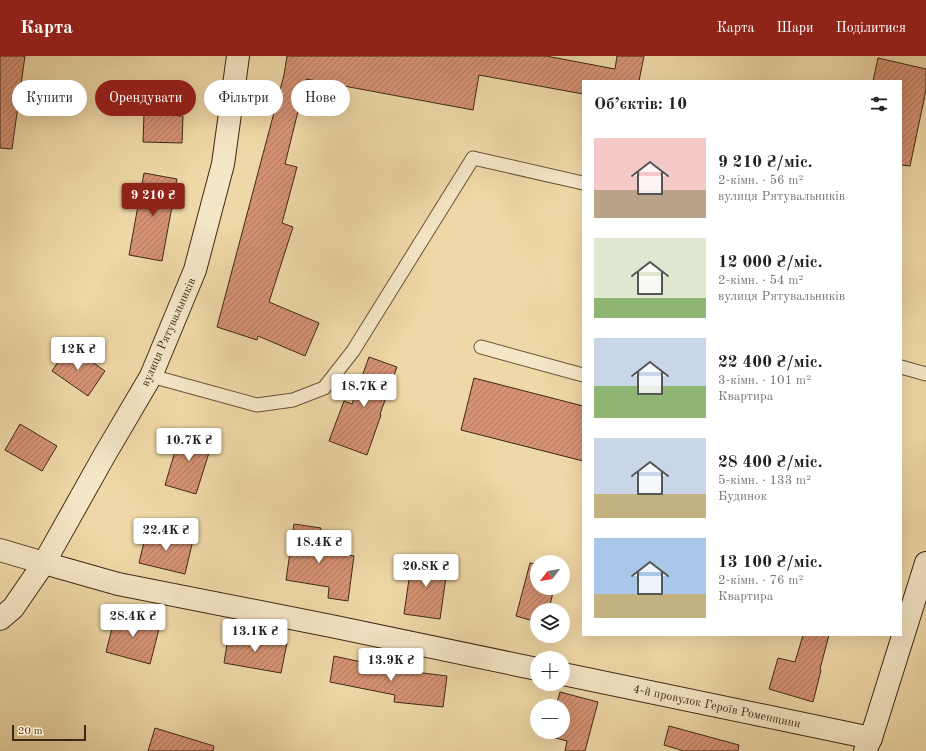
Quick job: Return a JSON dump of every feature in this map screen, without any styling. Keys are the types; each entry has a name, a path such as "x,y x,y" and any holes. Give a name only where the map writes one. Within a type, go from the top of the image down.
{"street":[{"name":"вулиця Рятувальників","path":"0,619 13,608 44,563 151,376 195,270 223,164 238,56"},
{"path":"0,550 118,584 530,668"},
{"path":"868,744 926,563"},
{"name":"4-й провулок Героїв Роменщини","path":"570,676 868,744"}],"lane":[{"path":"151,376 257,405 293,400 324,388 354,351 473,158 582,183"},
{"path":"481,348 582,375"},
{"path":"902,367 926,374"}],"building":[{"path":"0,56 25,56 22,80 12,80 12,116 17,116 12,149 0,148"},
{"path":"287,56 546,56 615,69 617,56 644,56 639,80 582,80 582,94 479,75 473,110 350,87 350,80 291,80 291,116 297,116 285,164 297,167 282,223 293,227 269,302 319,323 305,356 258,336 257,340 217,327 273,116 283,116 283,80"},
{"path":"878,58 926,69 926,90 910,166 902,165 902,80 873,80"},
{"path":"144,116 183,116 182,143 143,142"},
{"path":"144,173 177,179 162,261 129,255"},
{"path":"69,346 105,371 88,396 52,371"},
{"path":"369,357 397,367 367,455 329,441 344,401 352,404"},
{"path":"474,378 582,406 582,461 461,430"},
{"path":"20,424 57,446 42,471 5,450"},
{"path":"181,431 213,440 196,494 165,485"},
{"path":"294,524 321,528 318,551 354,556 348,601 328,598 329,587 286,580"},
{"path":"147,529 193,540 185,574 139,563"},
{"path":"412,558 448,563 440,619 404,614"},
{"path":"530,563 530,595 552,595 551,603 530,603 530,620 516,616"},
{"path":"116,613 160,625 150,664 106,652"},
{"path":"229,632 287,643 281,673 224,663"},
{"path":"803,636 829,636 813,702 769,689 778,658 795,662"},
{"path":"334,656 375,665 375,667 447,676 443,707 394,702 395,695 330,682"},
{"path":"560,692 598,702 585,751 565,751 567,741 559,739 570,739 570,699 558,699"},
{"path":"669,726 739,745 738,751 684,751 664,745"},
{"path":"155,728 214,746 213,751 148,751"}]}
